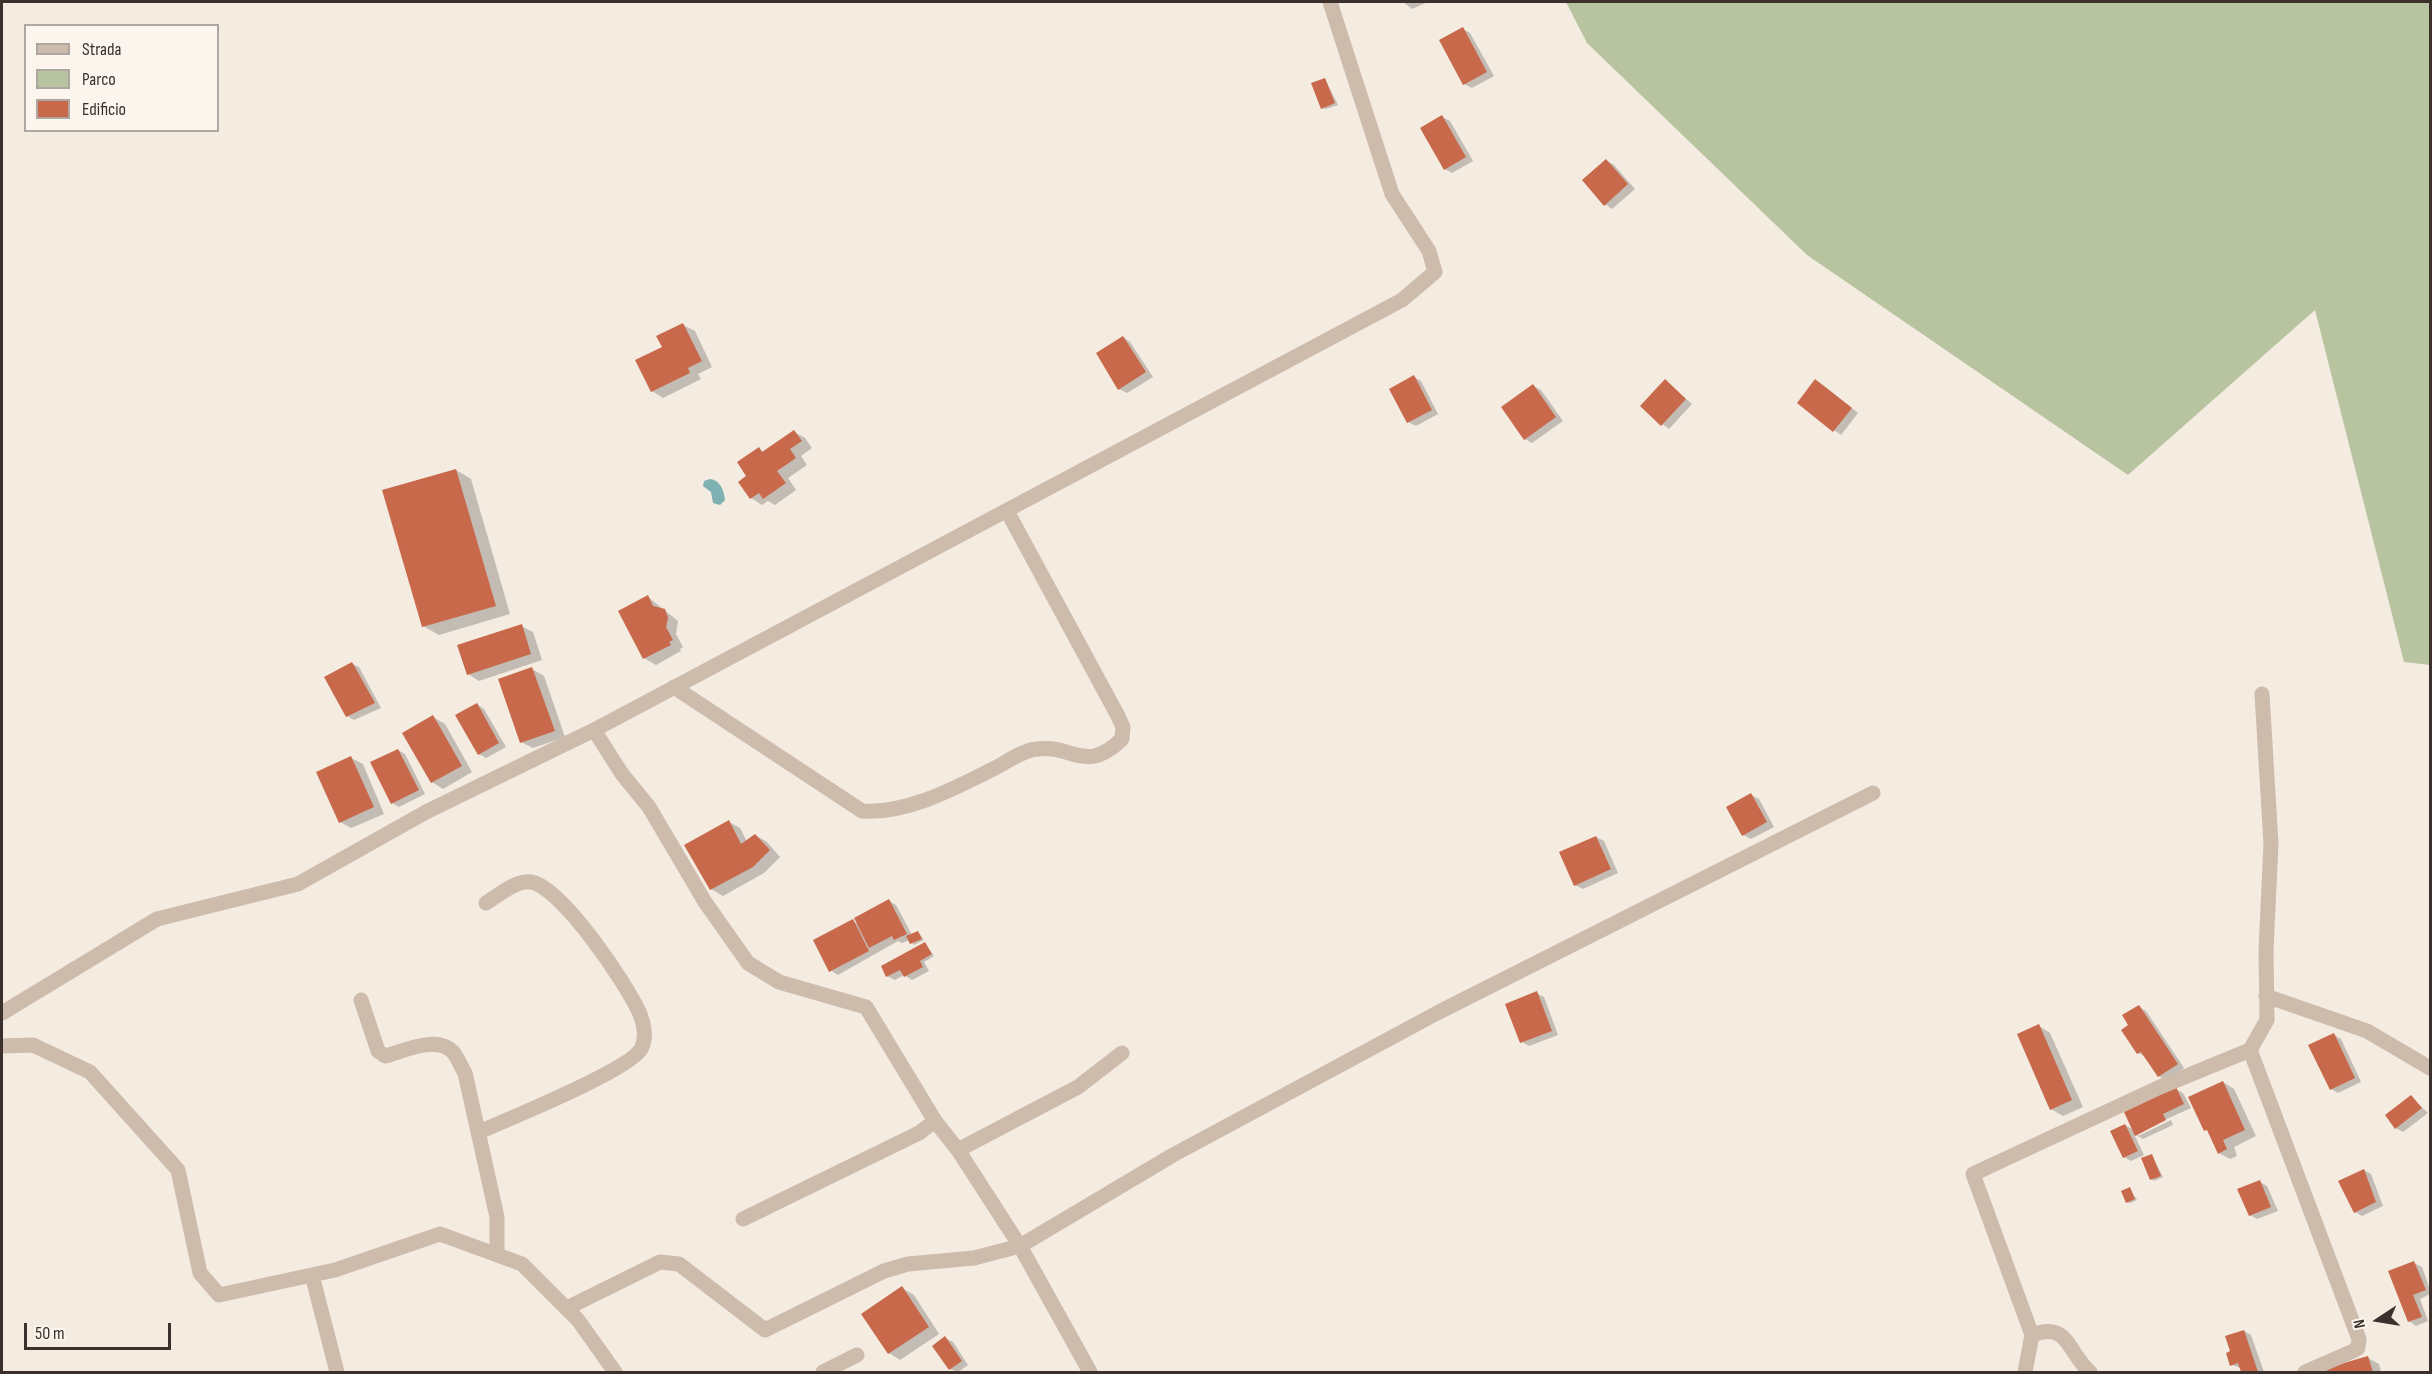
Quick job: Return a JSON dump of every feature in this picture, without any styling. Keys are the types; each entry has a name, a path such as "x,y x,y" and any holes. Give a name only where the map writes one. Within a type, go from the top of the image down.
{"street":[{"path":"2,1013 157,919 298,884 426,812 594,729 1402,300 1435,272 1429,251 1392,194 1330,2"},
{"path":"674,687 862,812 882,812 950,791 1036,749 1077,756 1107,753 1122,739 1123,727 1007,511"},
{"path":"2025,1372 2032,1335 1973,1174 2160,1087 2250,1050 2266,1020 2266,950 2271,844 2262,694"},
{"path":"594,729 622,774 650,807 705,902 748,963 779,982 866,1007 935,1121 958,1150 1020,1246 1090,1372"},
{"path":"567,1308 660,1262 679,1264 765,1330 884,1271 908,1264 974,1258 1020,1246 1173,1155 1439,1012 1873,793"},
{"path":"479,1132 601,1076 640,1051 645,1039 641,1016 631,997 603,954 565,908 531,882 516,885 486,903"},
{"path":"2266,996 2367,1031 2398,1046 2430,1068"},
{"path":"361,1000 378,1051 384,1056 434,1044 446,1047 454,1053 465,1073 497,1217 497,1255"},
{"path":"2,1046 33,1046 90,1072 178,1170 200,1273 219,1295 335,1270 440,1234 522,1264 578,1320 615,1372"},
{"path":"2250,1050 2359,1339 2358,1348 2353,1352 2305,1372"},
{"path":"958,1150 1078,1087 1122,1053"},
{"path":"743,1219 919,1133 935,1121"},
{"path":"312,1275 337,1372"},
{"path":"2032,1335 2048,1329 2057,1332 2090,1372"},
{"path":"824,1372 857,1355"}],"green space":[{"path":"1566,2 2430,2 2430,665 2404,662 2315,310 2128,475 1807,255 1587,43"}],"water":[{"path":"710,479 719,483 722,489 725,500 720,505 713,503 711,492 703,486 704,481"}],"building":[{"path":"1463,27 1487,72 1463,85 1439,40"},
{"path":"1325,78 1335,103 1321,109 1311,83"},
{"path":"1442,115 1466,157 1444,170 1420,128"},
{"path":"1606,159 1628,184 1604,206 1582,180"},
{"path":"683,323 702,361 688,368 690,373 651,392 635,360 662,347 656,336"},
{"path":"1123,336 1146,372 1118,390 1096,353"},
{"path":"1414,375 1432,410 1407,423 1389,389"},
{"path":"1665,379 1686,399 1661,426 1640,406"},
{"path":"1815,379 1852,408 1833,432 1797,403"},
{"path":"1533,384 1556,417 1524,440 1501,407"},
{"path":"794,430 802,441 790,449 796,458 777,471 786,483 763,499 759,493 750,499 738,482 746,476 737,462 759,447 762,452"},
{"path":"456,469 496,606 422,627 382,490"},
{"path":"648,595 653,606 665,609 668,618 666,627 673,640 669,642 671,645 643,659 618,611"},
{"path":"522,624 531,654 467,675 457,645"},
{"path":"352,662 375,703 346,717 324,677"},
{"path":"532,667 555,731 520,743 498,679"},
{"path":"477,703 499,743 478,755 455,715"},
{"path":"433,715 462,766 431,783 402,733"},
{"path":"398,749 419,790 391,804 370,762"},
{"path":"351,756 374,807 339,823 316,772"},
{"path":"1751,793 1767,822 1742,836 1726,807"},
{"path":"729,820 741,844 755,834 770,850 753,867 710,890 684,845"},
{"path":"1596,836 1611,869 1574,886 1559,852"},
{"path":"889,899 907,934 894,940 892,936 869,948 854,918"},
{"path":"853,919 869,951 829,972 813,940"},
{"path":"918,931 922,939 910,944 906,936"},
{"path":"925,942 932,954 920,961 923,967 904,977 900,970 886,977 881,966"},
{"path":"1537,991 1552,1031 1520,1043 1505,1004"},
{"path":"2139,1005 2178,1064 2158,1077 2141,1052 2137,1054 2121,1030 2128,1025 2122,1015"},
{"path":"2039,1024 2072,1100 2050,1110 2017,1034"},
{"path":"2334,1033 2355,1078 2330,1090 2308,1045"},
{"path":"2223,1081 2245,1130 2223,1140 2227,1149 2218,1154 2188,1097"},
{"path":"2176,1087 2184,1104 2163,1114 2166,1120 2135,1136 2124,1112"},
{"path":"2411,1095 2422,1108 2395,1129 2385,1115"},
{"path":"2125,1124 2138,1151 2123,1158 2110,1131"},
{"path":"2152,1154 2161,1176 2150,1180 2141,1158"},
{"path":"2364,1169 2376,1202 2354,1213 2338,1181"},
{"path":"2260,1180 2271,1207 2249,1216 2237,1189"},
{"path":"2130,1187 2135,1199 2126,1203 2121,1191"},
{"path":"2414,1261 2426,1290 2413,1295 2422,1317 2408,1322 2388,1271"},
{"path":"902,1286 929,1327 888,1354 861,1314"},
{"path":"2244,1330 2258,1372 2241,1372 2238,1363 2230,1366 2226,1353 2230,1351 2225,1336"},
{"path":"945,1336 962,1361 949,1370 932,1346"},
{"path":"2368,1356 2373,1372 2313,1372"}]}
